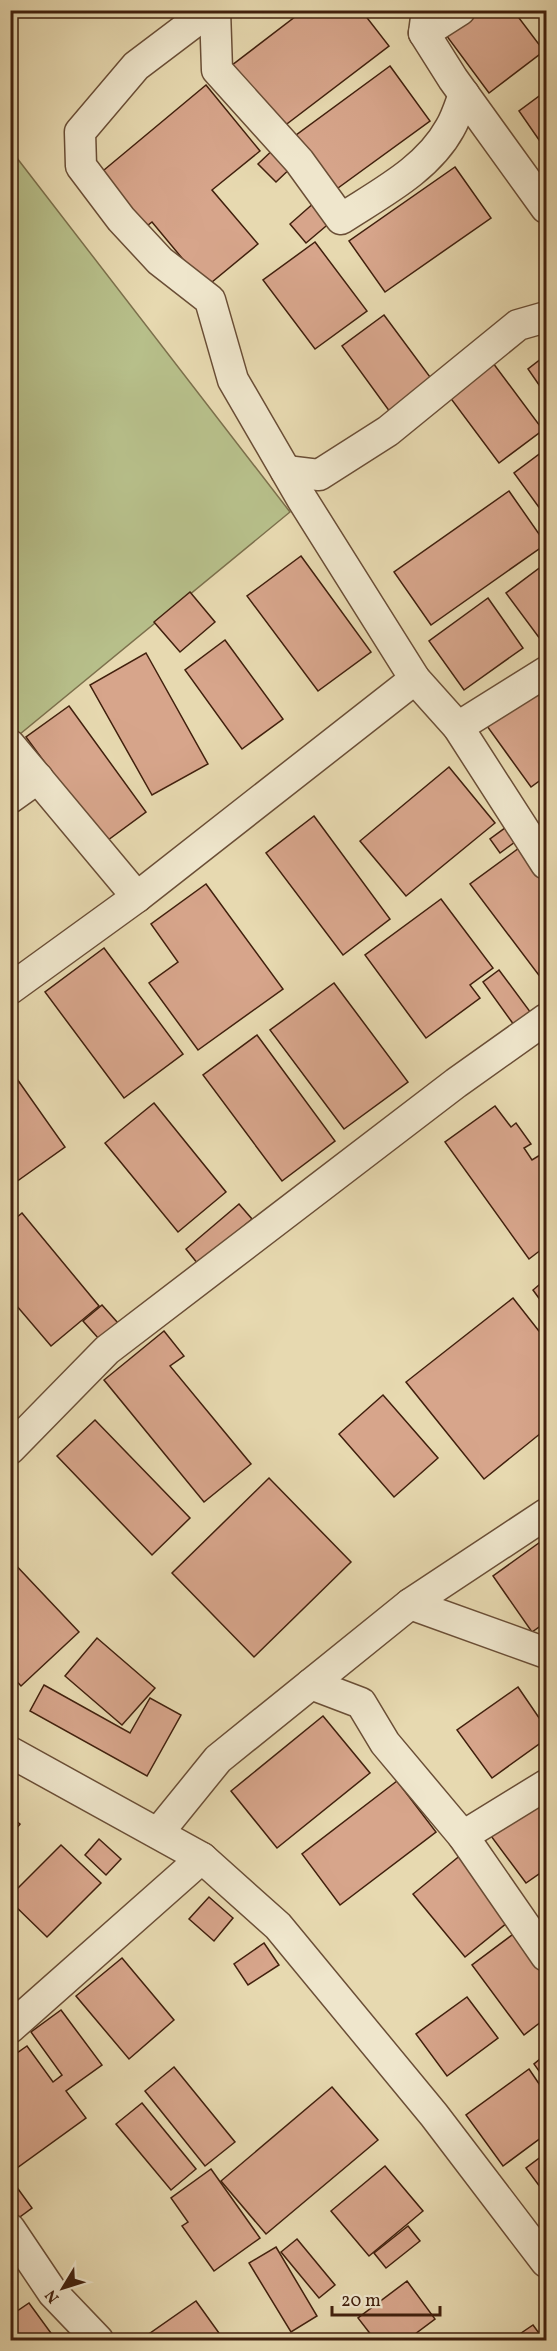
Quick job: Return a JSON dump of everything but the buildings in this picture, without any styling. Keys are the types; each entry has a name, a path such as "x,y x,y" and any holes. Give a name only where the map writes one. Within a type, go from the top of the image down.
{"street":[{"path":"210,10 136,66 80,132 81,166 121,219 160,261 210,300 233,380 286,471 415,679 458,727 546,864"},
{"path":"215,10 217,70 299,161 341,219 425,160 449,129 464,94"},
{"path":"460,10 425,22 464,94 546,208"},
{"path":"286,471 319,475 388,431 518,325 546,317"},
{"path":"458,727 546,672"},
{"path":"10,989 137,897 415,679"},
{"path":"10,745 137,897"},
{"path":"10,798 38,778"},
{"path":"10,1449 107,1350 456,1083 546,1019"},
{"path":"158,1833 218,1759 410,1604 541,1528"},
{"path":"410,1604 546,1653"},
{"path":"311,1684 361,1703 385,1743 463,1836 546,1956"},
{"path":"10,1752 202,1858 278,1926 434,2115 546,2262"},
{"path":"463,1836 546,1785"},
{"path":"10,2028 202,1858"},
{"path":"10,2229 53,2293 98,2340"}],"green space":[{"path":"10,149 290,512 20,734 10,723"}]}
